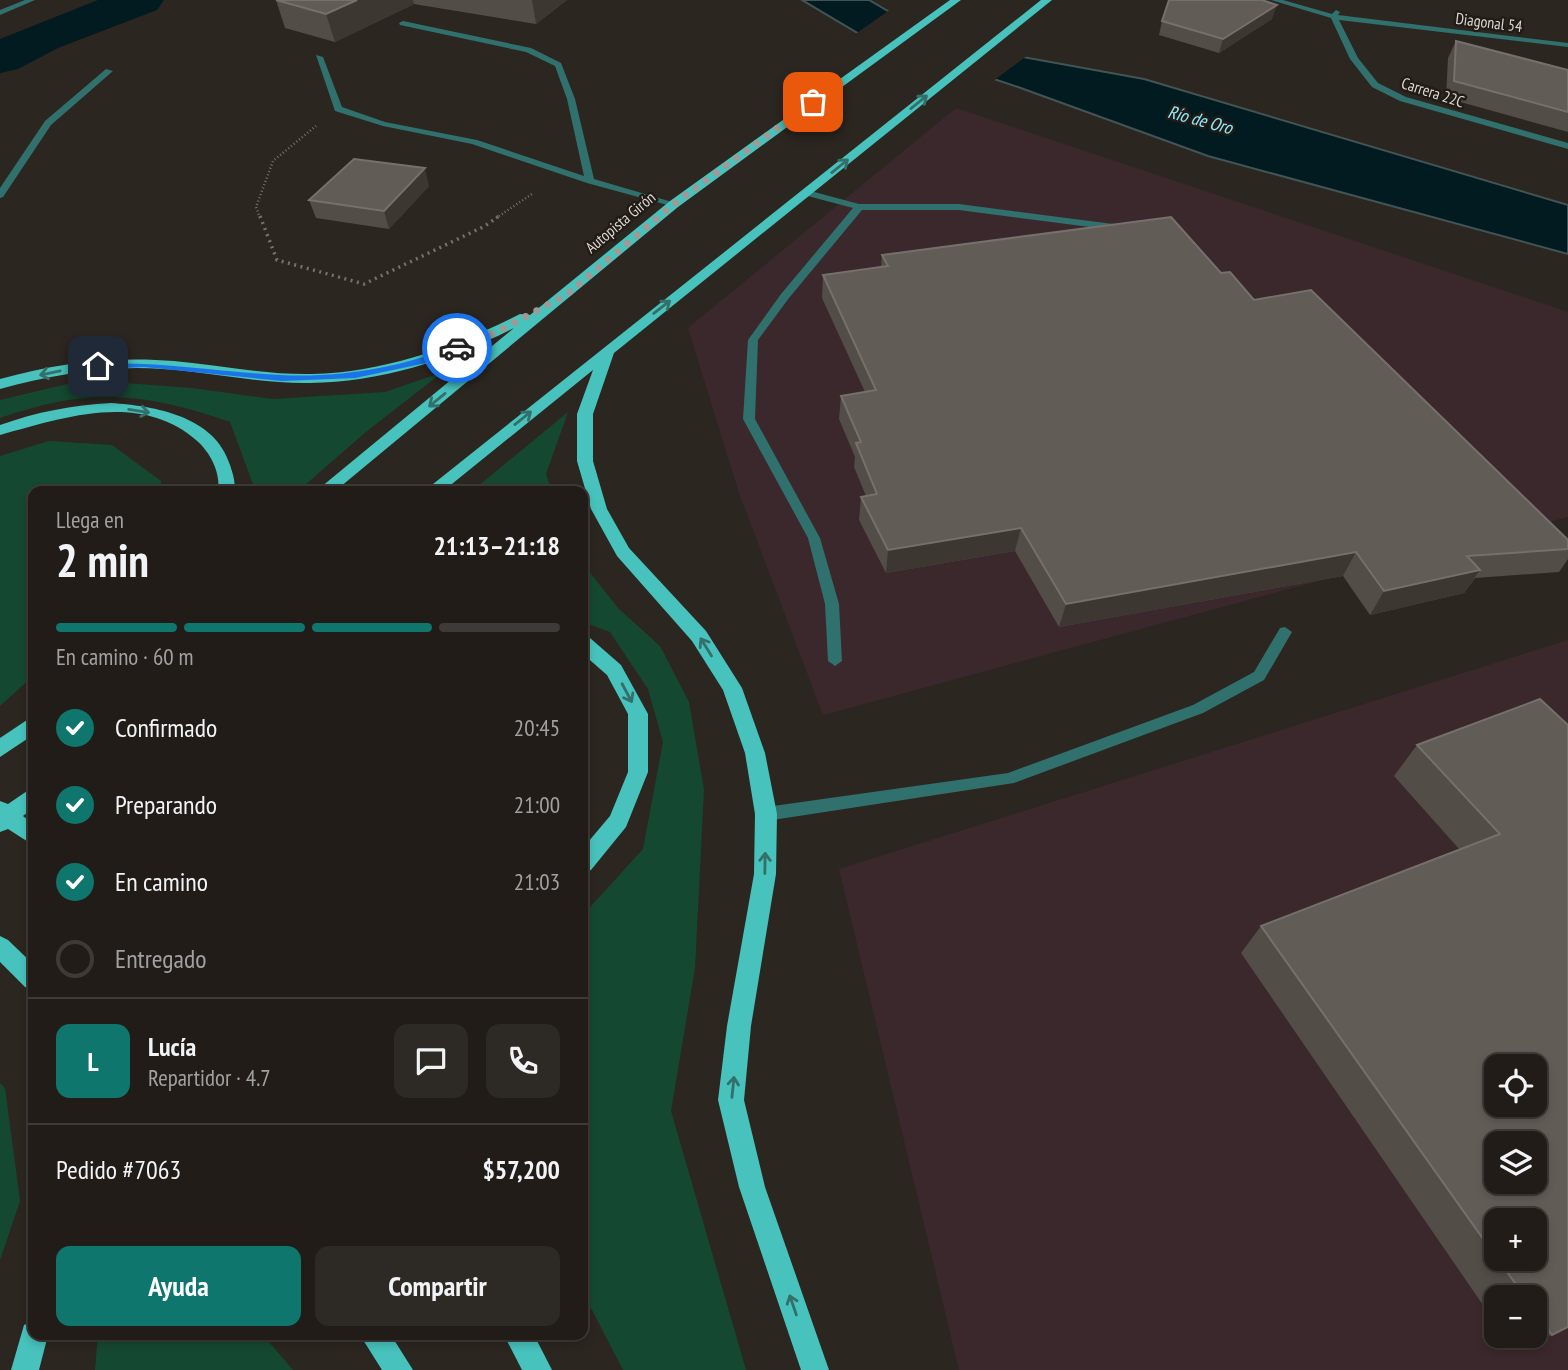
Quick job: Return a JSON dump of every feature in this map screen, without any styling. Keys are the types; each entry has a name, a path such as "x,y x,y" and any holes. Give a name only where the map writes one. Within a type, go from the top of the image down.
{"highway":[{"name":"Autopista Girón","path":"330,486 674,204 956,0"},
{"path":"438,486 1046,1"},
{"path":"0,384 75,368 144,364 282,378 355,375 423,362 495,333 566,295"},
{"path":"608,349 585,414 585,461 599,509 623,552 699,636 732,688 755,753 765,814 765,874 739,1026 731,1100 752,1187 816,1370"},
{"path":"0,429 21,421 78,410 136,409 186,423 215,448 227,486"},
{"path":"588,647 614,670 638,714 638,772 619,821 588,857"},
{"path":"5,746 28,728"},
{"path":"0,823 28,800"},
{"path":"0,810 28,832"},
{"path":"0,947 28,974"},
{"path":"25,1370 33,1340"},
{"path":"378,1340 399,1370"},
{"path":"521,1340 538,1370"}],"street":[{"path":"0,13 32,0"},
{"name":"Diagonal 54","path":"1275,0 1366,21 1568,45"},
{"name":"Diagonal 54","path":"1302,0 1335,14"},
{"name":"Carrera 22C","path":"1335,14 1354,58 1375,85 1404,99 1568,146"},
{"path":"403,23 528,50 558,65 571,99 590,181"},
{"path":"319,57 338,109 383,124 474,142 590,181 674,204"},
{"path":"0,195 48,123 109,71"},
{"path":"807,193 859,207 959,207 1126,229"},
{"path":"835,661 832,604 814,538 749,419 753,340 785,296 859,207"},
{"path":"765,814 1009,779 1198,709 1259,676 1285,632"}],"path":[{"path":"338,109 274,161 256,207 277,260 364,285 485,226 564,171"}],"shaded area":[{"path":"956,108 1568,312 1568,517 1322,580 823,715 739,493 688,328"},
{"path":"1568,640 1568,1370 959,1370 839,869"}],"green space":[{"path":"443,372 367,431 304,486 254,486 230,422 170,404 116,397 89,398 61,401 0,418 0,400 84,380 192,388 273,399 385,392"},
{"path":"568,412 546,474 550,486 478,486"},
{"path":"49,441 112,445 161,481 161,486 28,486 28,681 0,706 0,456"},
{"path":"588,570 619,609 660,646 689,702 704,790 695,968 671,1111 746,1370 623,1370 588,1305 588,910 643,849 663,742 648,689 610,632 588,624"},
{"path":"0,1083 5,1088 20,1201 0,1260"},
{"path":"98,1340 267,1340 293,1370 95,1370"}],"water":[{"name":"Río de Oro","path":"802,0 869,0 905,21 1001,53 1144,79 1568,205 1568,254 1208,156 1018,87 861,35"}],"pier":[{"path":"891,9 906,18 1002,50 1028,55 992,82 854,35"}],"building":[{"path":"276,0 357,0 326,14"},
{"path":"1169,0 1262,0 1277,5 1223,39 1162,21"},
{"path":"1456,41 1568,70 1568,112 1454,81"},
{"path":"354,159 425,168 384,211 309,200"},
{"path":"1171,217 1221,273 1230,272 1254,300 1311,290 1568,540 1568,549 1467,556 1480,570 1384,591 1356,552 1066,604 1021,528 888,550 861,497 877,494 856,443 861,442 841,396 876,390 823,275 888,266 882,255"},
{"path":"1540,699 1568,725 1568,1327 1552,1335 1547,1328 1547,1285 1516,1285 1506,1271 1547,1271 1547,1208 1484,1208 1484,1240 1261,926 1500,834 1417,745"}],"waterway":[{"path":"0,58 41,38 141,0"}],"way so far":[{"path":"457,348 495,333 566,295 674,204 813,102"}],"route":[{"path":"98,366 144,364 282,378 355,375 423,362 457,348"}]}
